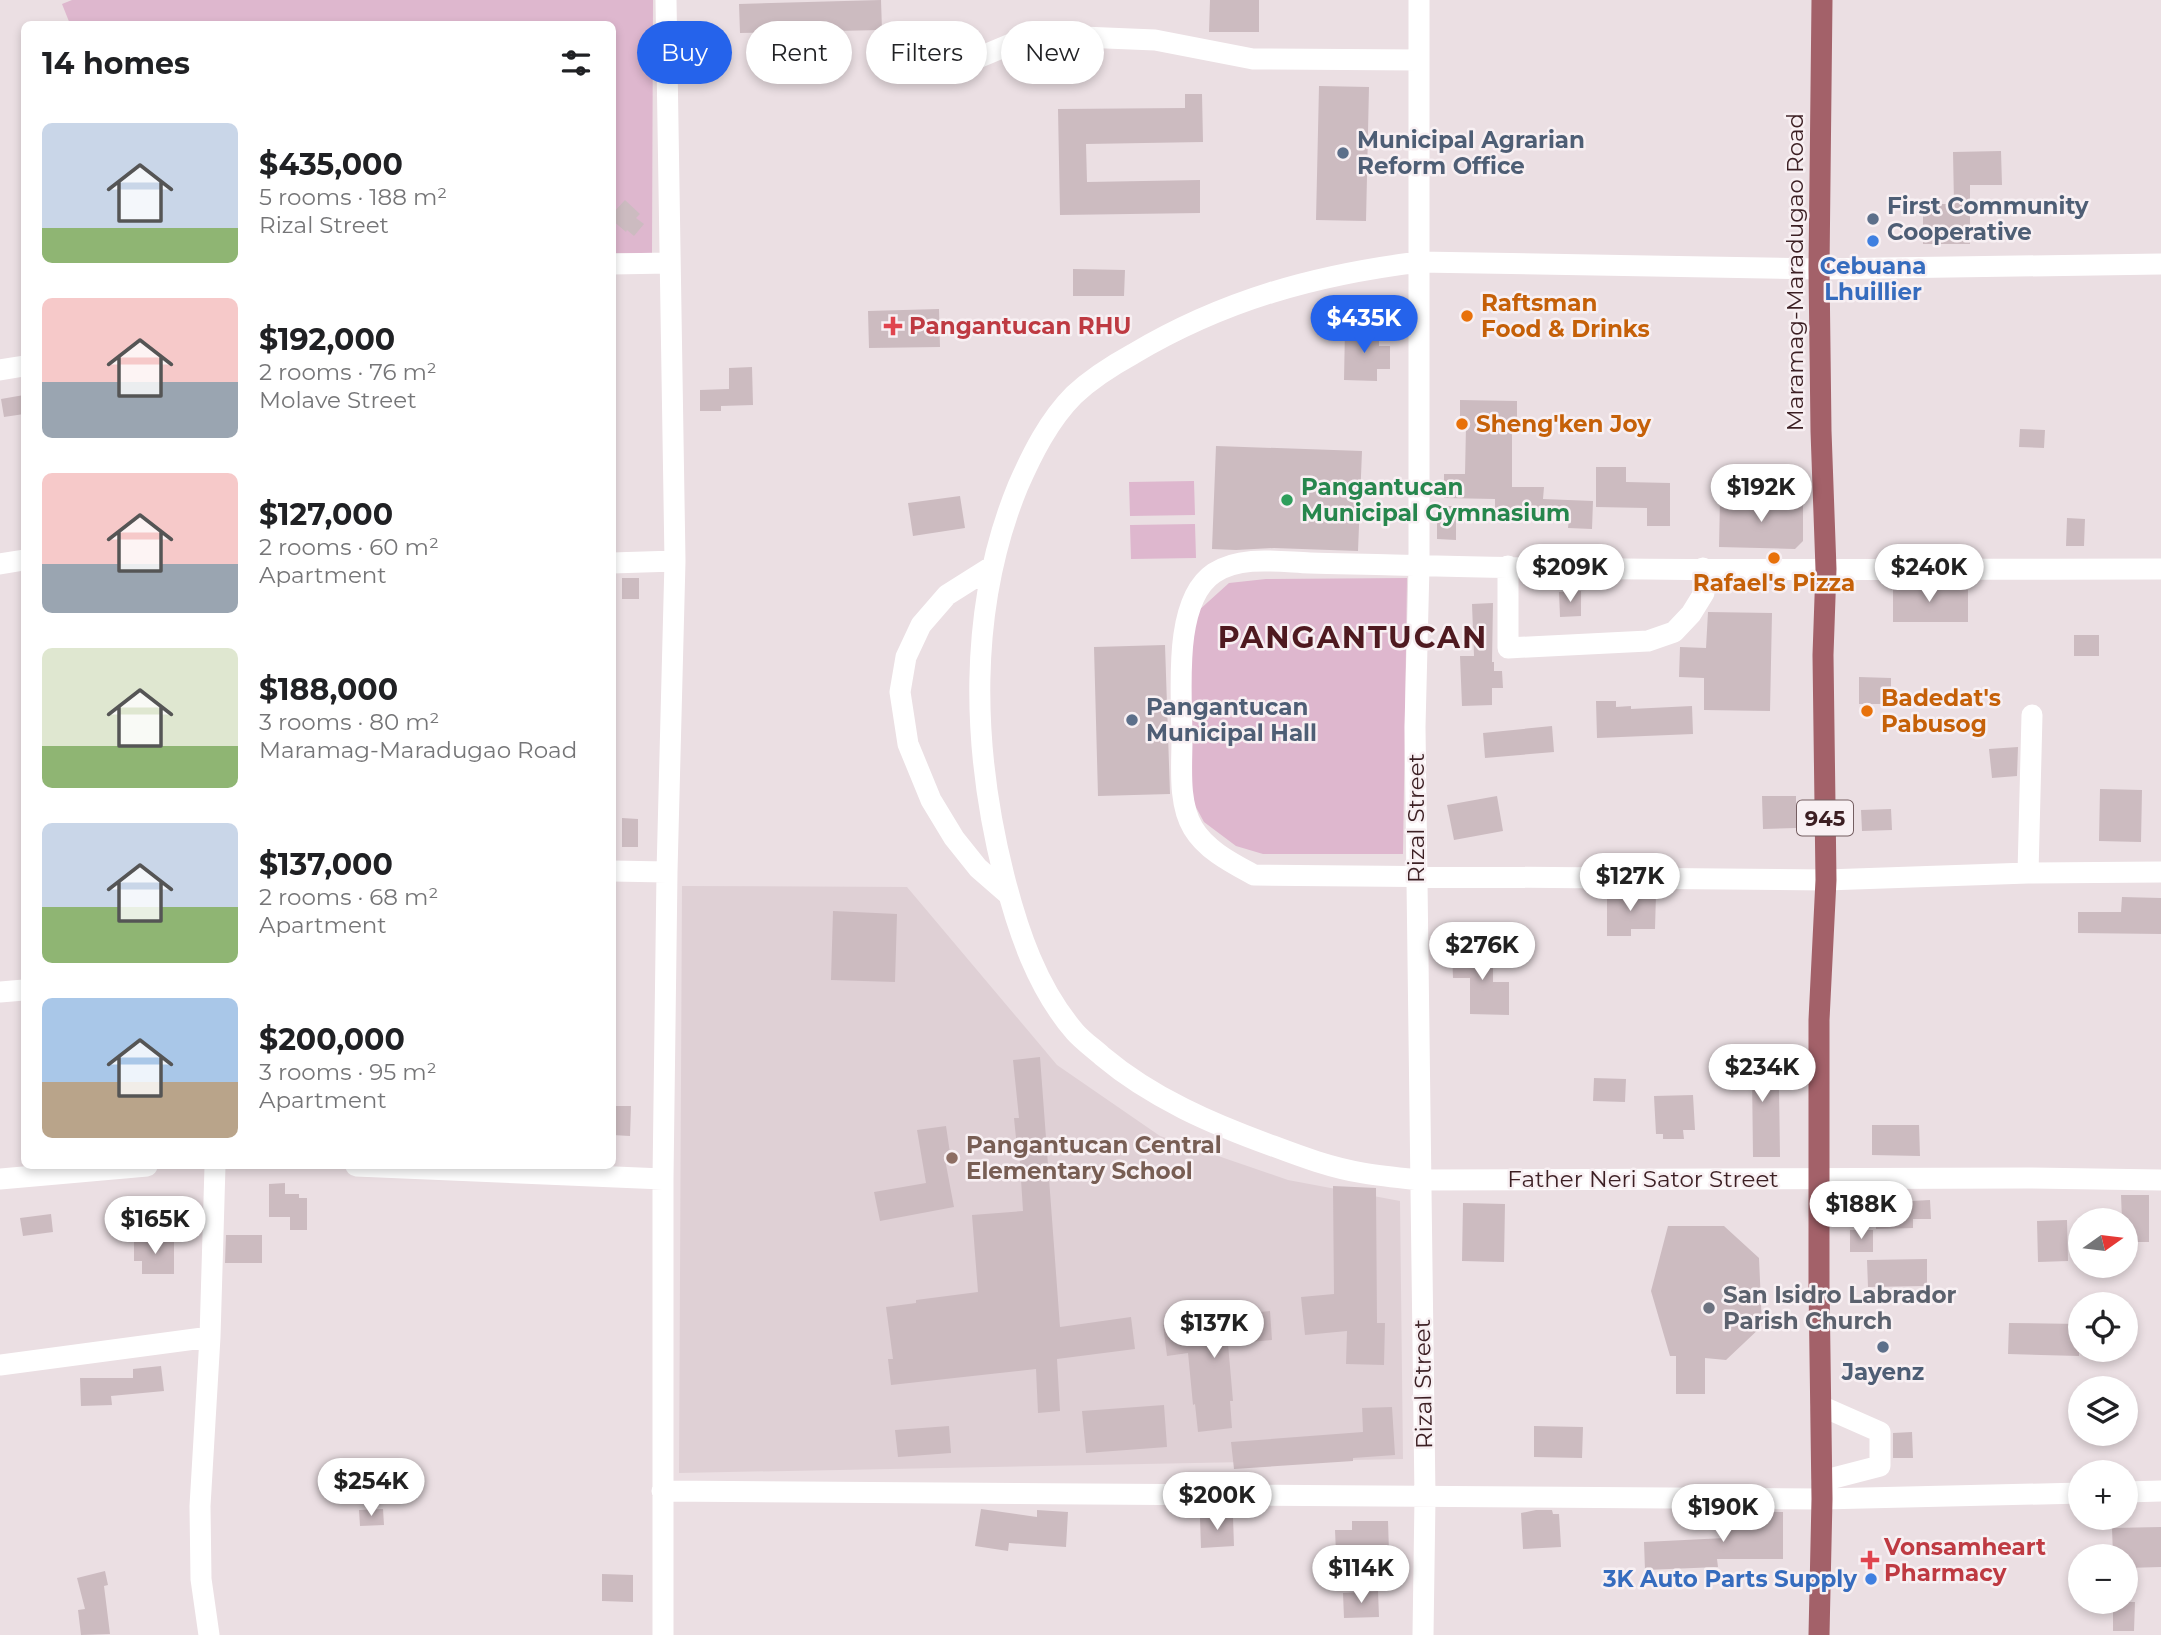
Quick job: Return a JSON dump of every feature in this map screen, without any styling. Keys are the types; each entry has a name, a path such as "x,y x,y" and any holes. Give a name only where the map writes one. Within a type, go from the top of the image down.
{"main road":[{"name":"Maramag-Maradugao Road","path":"1819,1635 1822,1490 1819,1020 1826,880 1823,655 1826,569 1819,269 1822,0"}],"street":[{"path":"663,1635 663,1179 667,872 676,561 666,0"},
{"name":"Rizal Street","path":"1419,0 1416,876 1425,1498 1423,1635"},
{"path":"987,54 1011,44 1058,36 1155,40 1253,59 1419,60"},
{"name":"Father Neri Sator Street","path":"2161,264 1819,269 1419,262 1361,270 1264,294 1211,314 1161,337 1115,364 1075,394 1049,425 1028,464 1008,511 993,566 983,629 980,736 986,790 1009,895 1025,947 1049,996 1077,1034 1119,1069 1177,1106 1241,1135 1309,1160 1361,1173 1420,1180 2161,1180"},
{"path":"616,264 669,263"},
{"path":"0,370 21,366"},
{"path":"0,564 21,561"},
{"path":"616,564 676,561"},
{"path":"2161,569 1419,566 1254,561 1216,572 1192,598 1184,632 1182,700 1184,802 1193,828 1212,850 1254,875 1826,880 2028,873 2161,872"},
{"path":"993,566 947,595 921,625 906,657 900,692 908,744 931,800 978,868 1009,895"},
{"path":"1508,566 1508,648 1662,638 1682,625 1704,593 1703,568"},
{"path":"2028,873 2032,715"},
{"path":"616,872 667,872"},
{"path":"0,992 21,990"},
{"path":"0,1179 113,1169"},
{"path":"209,1635 201,1579 200,1506 210,1337 215,1169"},
{"path":"427,1169 663,1179"},
{"path":"0,1365 210,1337"},
{"path":"1821,1406 1880,1432 1880,1466 1822,1490"},
{"path":"662,1491 1425,1498 1822,1490 2068,1493"},
{"path":"2138,1492 2161,1491"}],"shaded area":[{"path":"72,0 653,0 653,21 637,21 637,84 653,84 652,253 616,253 616,21 69,21 62,4"},
{"path":"1194,481 1195,515 1130,516 1129,482"},
{"path":"1195,524 1196,558 1131,559 1130,525"},
{"path":"1407,578 1403,854 1263,854 1236,846 1204,822 1191,798 1185,650 1198,611 1229,583 1266,579"},
{"name":"Pangantucan Central Elementary School","path":"682,886 907,887 1057,1065 1160,1136 1288,1180 1400,1201 1403,1459 679,1473"}],"building":[{"path":"881,0 882,21 866,21 866,30 852,31 852,21 746,21 746,33 740,33 739,4"},
{"path":"1210,0 1259,0 1259,32 1209,32"},
{"name":"Municipal Agrarian Reform Office","path":"1319,86 1369,87 1366,221 1316,220"},
{"path":"1185,94 1202,94 1203,142 1086,144 1087,182 1200,180 1200,213 1060,215 1058,109 1185,108"},
{"path":"2001,151 2002,185 1970,185 1970,244 1923,244 1923,204 1954,204 1953,152"},
{"path":"625,200 640,214 636,218 644,224 634,236 616,223 616,210"},
{"path":"1073,269 1125,270 1124,296 1073,296"},
{"path":"939,309 940,347 869,348 868,311"},
{"path":"1345,328 1379,329 1379,346 1390,346 1390,369 1377,369 1377,381 1344,380"},
{"path":"752,367 753,405 721,406 721,411 700,411 700,390 729,389 729,368"},
{"path":"21,396 21,414 4,417 1,399"},
{"path":"1460,400 1517,401 1517,426 1512,426 1512,487 1544,487 1543,499 1593,501 1592,529 1568,528 1569,518 1495,518 1495,499 1444,498 1444,474 1465,474 1466,426 1460,426"},
{"path":"2020,429 2045,430 2044,448 2019,447"},
{"name":"Pangantucan Municipal Gymnasium","path":"1216,446 1362,451 1358,551 1212,549"},
{"path":"1596,467 1626,467 1626,482 1670,483 1670,526 1647,526 1647,508 1596,507"},
{"path":"960,496 965,528 913,536 908,503"},
{"path":"1720,499 1803,500 1803,541 1795,549 1719,547"},
{"path":"1437,506 1456,506 1456,540 1437,539"},
{"path":"2067,518 2085,519 2084,546 2066,546"},
{"path":"622,578 639,578 639,599 622,599"},
{"path":"1893,585 1947,586 1947,590 1968,590 1968,622 1893,622"},
{"path":"1581,591 1581,616 1560,617 1559,592"},
{"path":"1493,603 1492,662 1494,671 1502,671 1503,688 1492,688 1492,705 1462,706 1460,656 1474,656 1472,604"},
{"path":"1708,612 1772,613 1770,711 1704,710 1704,678 1679,677 1680,647 1706,648"},
{"path":"2074,635 2099,635 2099,656 2074,656"},
{"name":"Pangantucan Municipal Hall","path":"1165,645 1170,794 1098,796 1094,647"},
{"path":"1859,677 1891,678 1891,704 1859,704"},
{"path":"1596,701 1616,701 1616,707 1631,706 1631,709 1692,706 1693,734 1597,738"},
{"path":"1552,726 1554,752 1485,758 1483,733"},
{"path":"2018,747 2017,776 1992,778 1989,749"},
{"path":"2100,789 2142,790 2141,842 2099,841"},
{"path":"1497,796 1503,831 1454,840 1447,805"},
{"path":"1762,796 1796,796 1796,828 1763,829"},
{"path":"1891,809 1892,830 1862,831 1861,810"},
{"path":"622,818 638,819 638,847 622,847"},
{"path":"1607,894 1656,894 1655,929 1631,929 1631,936 1607,936"},
{"path":"2122,897 2161,898 2161,934 2078,933 2078,912 2121,912"},
{"path":"833,911 897,914 895,982 831,980"},
{"path":"1493,950 1493,982 1509,982 1509,1015 1470,1014 1470,978 1453,978 1452,951"},
{"path":"1738,1049 1767,1051 1765,1089 1779,1089 1780,1157 1753,1157 1752,1074 1737,1073"},
{"path":"1040,1057 1060,1327 1131,1317 1135,1349 1057,1359 1060,1411 1038,1413 1036,1369 891,1385 888,1359 893,1359 886,1307 978,1292 972,1215 1023,1211 1014,1118 1019,1118 1013,1060"},
{"path":"1594,1078 1626,1079 1625,1102 1593,1101"},
{"path":"1693,1095 1695,1130 1683,1130 1684,1139 1663,1139 1663,1134 1656,1134 1654,1096"},
{"path":"616,1106 631,1106 630,1136 616,1135"},
{"path":"1872,1125 1919,1125 1920,1156 1872,1155"},
{"path":"946,1126 950,1153 944,1154 954,1207 880,1221 874,1192 926,1183 917,1130"},
{"path":"285,1183 285,1194 299,1194 299,1198 307,1198 307,1230 290,1230 290,1217 269,1217 269,1184"},
{"path":"1333,1186 1376,1188 1377,1323 1385,1323 1384,1365 1346,1364 1347,1331 1305,1335 1301,1297 1334,1294"},
{"path":"2121,1195 2149,1195 2149,1242 2138,1242 2138,1208 2122,1208"},
{"path":"1930,1200 1931,1219 1913,1219 1913,1228 1876,1229 1875,1203"},
{"path":"1463,1203 1505,1204 1504,1262 1462,1261"},
{"path":"51,1214 53,1232 23,1236 20,1218"},
{"path":"2067,1220 2068,1261 2038,1262 2037,1221"},
{"name":"San Isidro Labrador Parish Church","path":"1668,1226 1724,1226 1759,1258 1762,1326 1726,1360 1705,1358 1705,1394 1676,1394 1676,1356 1670,1356 1651,1291"},
{"path":"1850,1230 1873,1230 1873,1252 1850,1252"},
{"path":"226,1235 262,1235 262,1263 225,1263"},
{"path":"134,1240 174,1240 174,1274 142,1274 142,1261 134,1261"},
{"path":"1927,1259 1927,1286 1868,1287 1867,1260"},
{"path":"1270,1311 1272,1340 1228,1344 1233,1401 1230,1401 1232,1428 1198,1432 1188,1353 1167,1356 1163,1325"},
{"path":"2009,1323 2068,1324 2068,1356 2008,1354"},
{"path":"161,1366 164,1391 111,1396 112,1405 81,1406 80,1378 133,1378 133,1369"},
{"path":"1164,1405 1167,1447 1086,1453 1082,1411"},
{"path":"1392,1407 1395,1455 1353,1458 1353,1461 1234,1469 1231,1442 1363,1432 1362,1408"},
{"path":"949,1426 951,1453 898,1457 895,1430"},
{"path":"1534,1426 1583,1427 1582,1458 1534,1457"},
{"path":"1912,1432 1913,1458 1893,1458 1893,1433"},
{"path":"383,1509 384,1525 360,1526 359,1510"},
{"path":"981,1509 1037,1517 1037,1510 1068,1512 1066,1547 1009,1543 1008,1551 975,1546"},
{"path":"1552,1510 1553,1514 1559,1514 1561,1547 1523,1549 1521,1513"},
{"path":"1724,1511 1783,1512 1783,1559 1717,1559 1718,1567 1645,1570 1644,1542 1725,1538"},
{"path":"1233,1517 1234,1546 1201,1548 1200,1518"},
{"path":"1352,1521 1388,1521 1389,1552 1336,1553 1335,1530 1352,1530"},
{"path":"2138,1527 2161,1527 2161,1567 2138,1568 2138,1544 2113,1544 2112,1530 2138,1530"},
{"path":"105,1571 108,1585 104,1586 110,1634 81,1635 78,1610 85,1609 77,1578"},
{"path":"602,1574 633,1575 633,1602 602,1601"},
{"path":"1378,1591 1379,1617 1344,1618 1343,1593"},
{"path":"2113,1614 2135,1614 2134,1631 2113,1631"}],"place":[{"name":"Municipal Agrarian Reform Office","path":"1343,153"},
{"name":"First Community Cooperative","path":"1873,219"},
{"name":"Cebuana Lhuillier","path":"1873,241"},
{"name":"Raftsman Food & Drinks","path":"1467,316"},
{"name":"Pangantucan RHU","path":"893,326"},
{"name":"Sheng'ken Joy","path":"1462,424"},
{"name":"Pangantucan Municipal Gymnasium","path":"1287,500"},
{"name":"Rafael's Pizza","path":"1774,558"},
{"name":"Badedat's Pabusog","path":"1867,711"},
{"name":"Pangantucan Municipal Hall","path":"1132,720"},
{"name":"Pangantucan Central Elementary School","path":"952,1158"},
{"name":"San Isidro Labrador Parish Church","path":"1709,1308"},
{"name":"Jayenz","path":"1883,1347"},
{"name":"Vonsamheart Pharmacy","path":"1870,1560"},
{"name":"3K Auto Parts Supply","path":"1871,1579"}],"district":[{"name":"PANGANTUCAN","path":"1353,637"}]}
